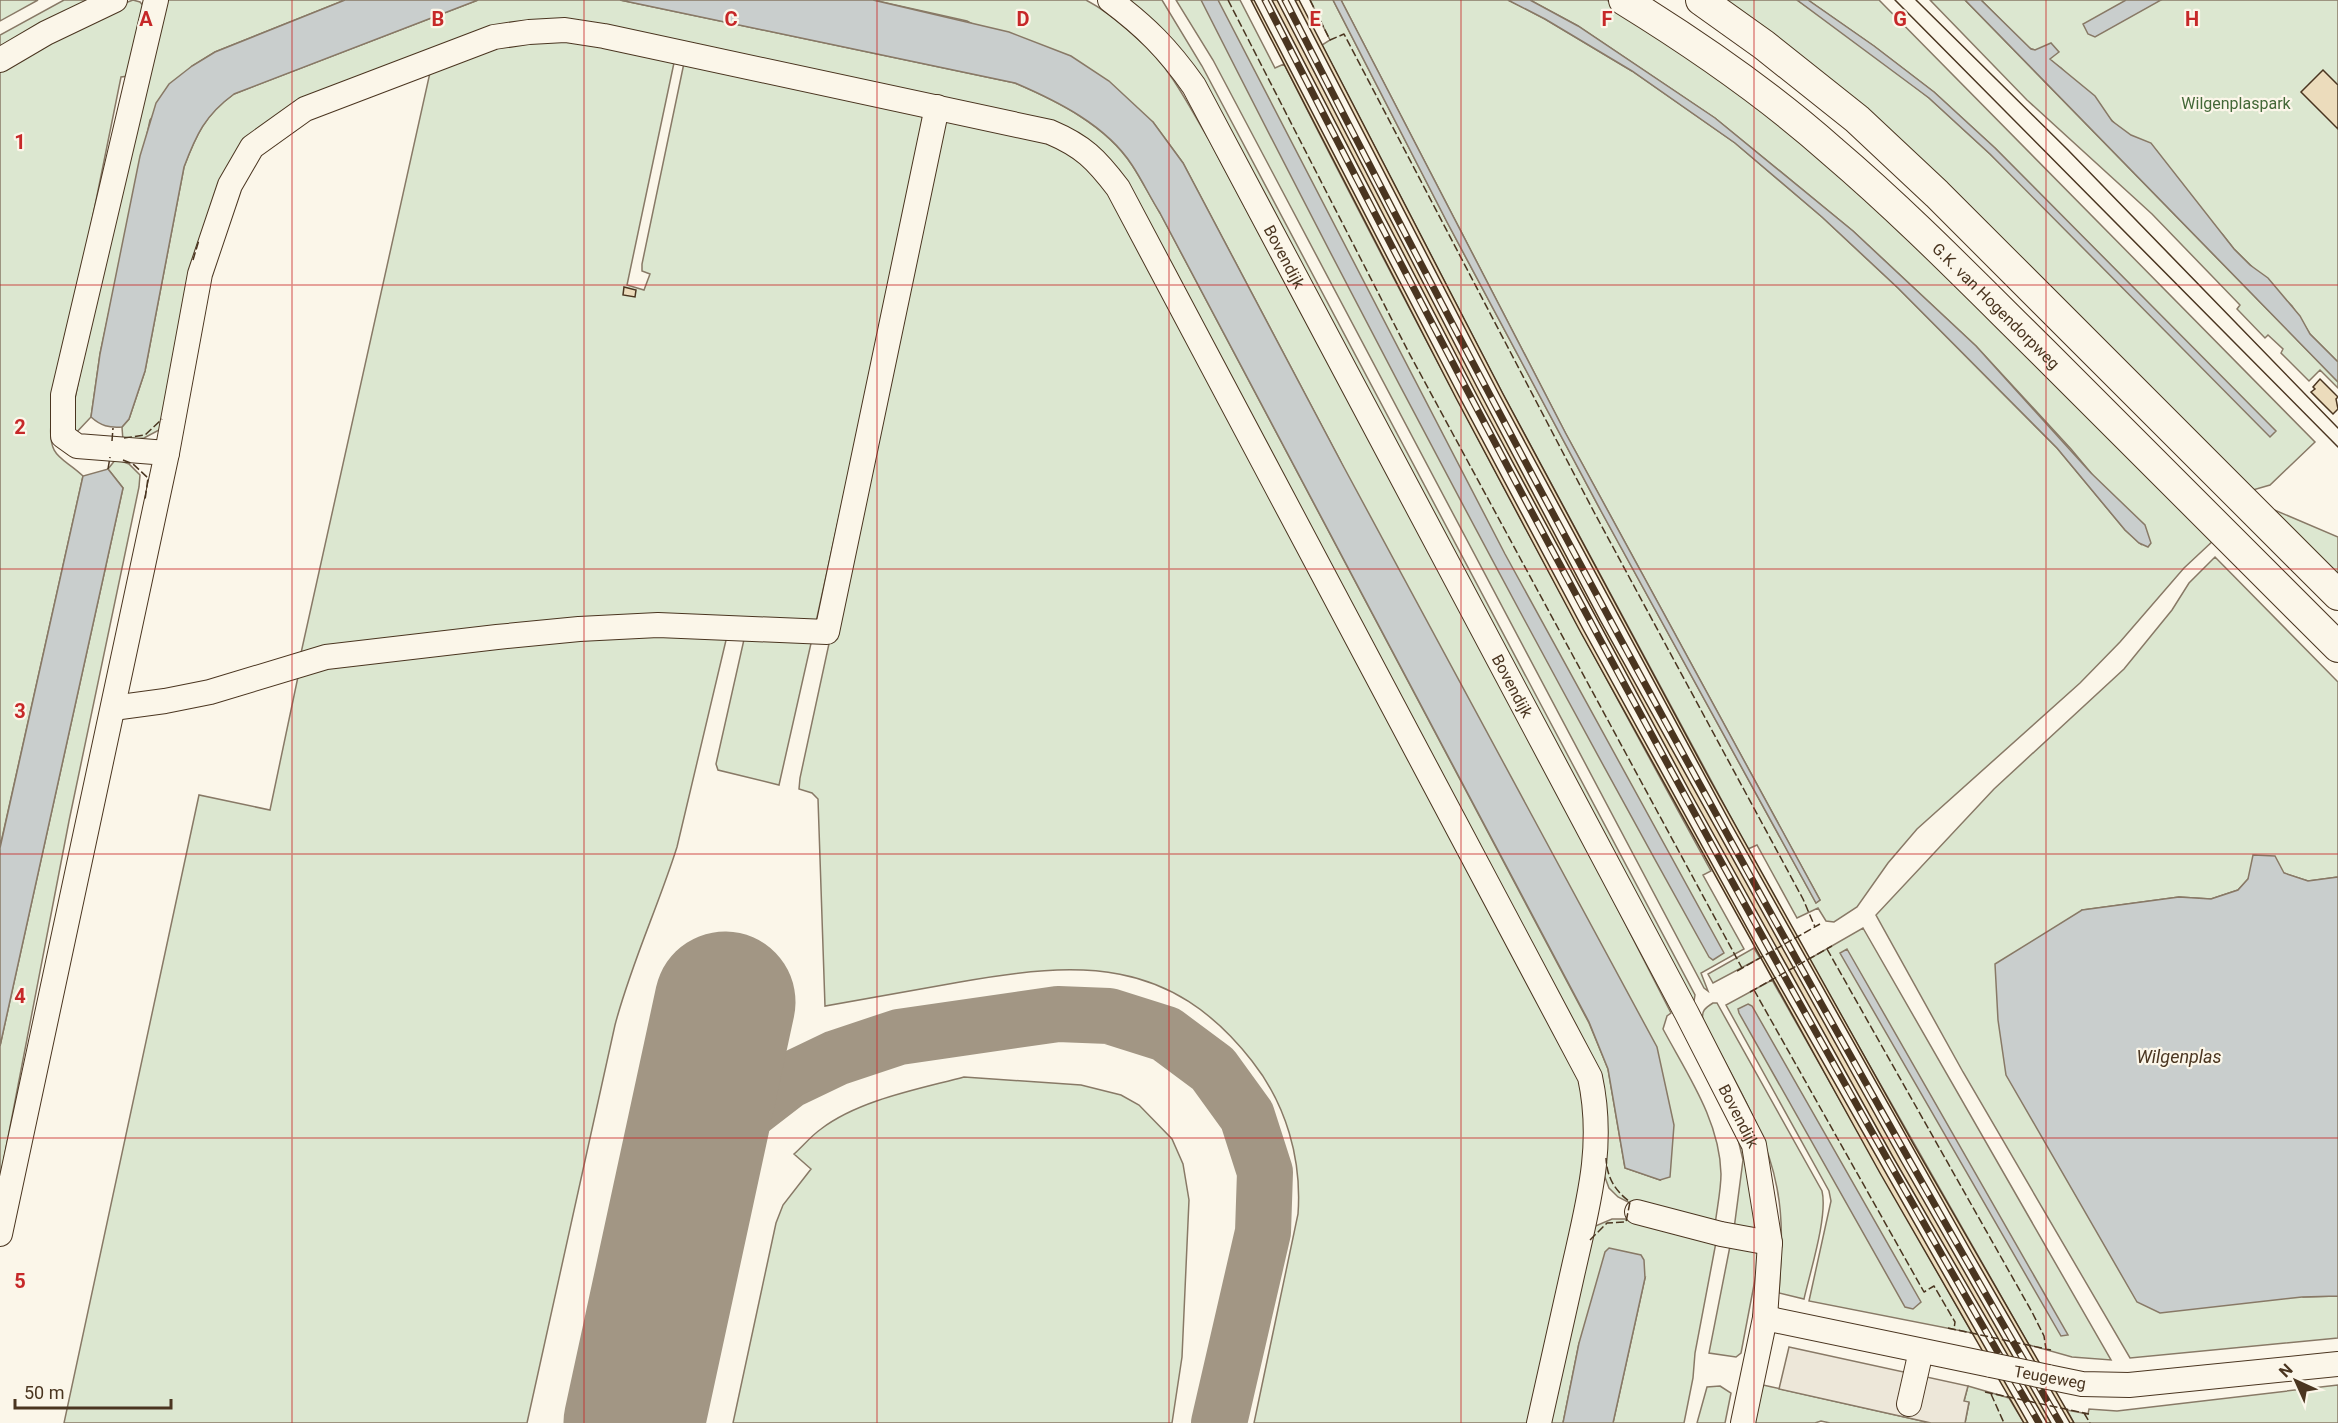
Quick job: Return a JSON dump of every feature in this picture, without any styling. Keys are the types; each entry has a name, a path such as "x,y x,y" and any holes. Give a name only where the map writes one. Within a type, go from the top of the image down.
{"main road":[{"name":"G.K. van Hogendorpweg","path":"1624,0 1678,33 1741,77 1832,150 1910,221 2006,315 2338,647"},
{"path":"1701,0 1764,45 1857,119 1937,194 2338,595"}],"street":[{"path":"0,60 46,33 115,0"},
{"path":"156,0 63,394 63,436 76,446 167,453"},
{"name":"Bovendijk","path":"1110,0 1143,26 1176,61 1194,86 1681,1002 1754,1145 1770,1242 1765,1318 1743,1423"},
{"path":"0,1234 167,453 200,274 230,185 252,147 305,109 494,37 565,30 604,36 1050,132 1074,142 1098,162 1118,188 1590,1077 1596,1105 1597,1141 1590,1190 1539,1423"},
{"path":"113,708 210,692 326,657 497,637 579,629 658,625 827,632 937,107"},
{"path":"1637,1212 1721,1234 1770,1242"},
{"name":"Teugeweg","path":"1765,1318 2082,1384 2129,1385 2338,1364"},
{"path":"1909,1404 1921,1351"}],"green space":[{"path":"0,0 38,0 0,21"},
{"path":"64,0 99,0 0,51 0,35"},
{"path":"133,0 140,2 145,8 137,75 121,77 51,423 54,450 83,476 0,847 0,66 112,8"},
{"path":"166,0 345,0 215,52 192,66 150,120 100,354 91,417 73,436 73,409 90,322"},
{"path":"478,0 620,0 1015,83 1064,106 1109,138 1132,165 1160,213 1589,1023 1608,1069 1625,1168 1660,1180 1340,460 1183,163 1153,122 967,21 873,0 1086,0 1121,24 1145,45 1172,78 1208,138 1586,847 1671,1013 1667,1016 1663,1029 1701,1098 1715,1135 1719,1154 1721,1180 1715,1225 1636,1206 1618,1197 1609,1188 1600,1164 1604,1125 1092,146 591,29 481,34 242,152 161,429 144,438 123,441 122,427 129,419 145,371 184,167 197,135 209,118 234,94"},
{"path":"1129,0 1162,0 1202,66 1695,995 1694,1001 1691,1001 1205,82"},
{"path":"1176,0 1240,0 1275,68 1284,64 1494,469 1711,871 1703,875 1744,949 1701,973 1708,991 1704,988 1213,60"},
{"path":"1310,0 1333,0 1447,222 1601,511 1816,903 1820,900 1566,434 1341,0 1508,0 1545,19 1632,71 1735,143 1822,217 1898,288 2057,448 2125,530 2142,545 2091,473 2071,449 1976,346 1853,231 1715,118 1578,26 1530,0 1607,0 1696,58 1844,175 2215,539 2184,568 2120,642 2080,683 1917,829 1888,863 1857,907 1834,922 1826,921 1818,908 1797,918 1757,845 1748,849 1503,394 1322,45 1330,40"},
{"path":"1716,0 1797,0 1871,52 1929,98 1990,154 2275,431 1995,148 1934,92 1808,0 1879,0 2315,442 2270,485 2253,490"},
{"path":"1930,0 1965,0 2338,382 2338,388 2320,370 2309,381 2281,353 2283,349 2268,335 2265,338 2237,309 2240,305 2152,214 2027,100"},
{"name":"Wilgenplaspark","path":"1981,0 2338,0 2338,362 2310,334 2292,306 2234,249 2061,68 2029,48"},
{"path":"548,37 675,58 627,285 644,290 650,274 642,271 642,264 684,63 927,116 816,622 299,662 431,68 489,46"},
{"path":"942,120 1022,136 1063,150 1080,159 1093,170 1126,214 1579,1072 1591,1140 1528,1423 1254,1423 1298,1214 1299,1193 1294,1153 1283,1114 1264,1078 1221,1027 1189,1001 1155,984 1120,974 1083,970 1003,975 825,1006 818,799 812,793 799,789 800,778"},
{"path":"116,459 129,464 140,475 139,487 69,821 0,1179 0,1046 123,488 108,469"},
{"path":"2272,509 2338,537 2338,576"},
{"path":"2215,557 2338,682 2338,877 2308,881 2284,873 2248,879 2238,890 2211,899 2179,897 2082,910 2303,1297 2338,1296 2338,1338 2130,1358 1963,1072 1876,915 1994,789 2124,669 2172,610 2189,583"},
{"path":"592,635 727,636 677,847 615,1025 527,1423 64,1423 199,795 270,810 299,672"},
{"path":"745,635 812,639 779,785 718,770 716,764"},
{"path":"1863,928 2111,1360 2072,1357 2029,1345 1809,959"},
{"path":"1754,948 1760,958 1713,983 1708,974"},
{"path":"1772,980 1972,1333 1809,1301 1831,1201 1829,1191 1726,1005"},
{"path":"1713,1003 1717,1003 1822,1191 1821,1229 1804,1299 1779,1293 1781,1227 1779,1201 1772,1166 1756,1123 1703,1020 1704,1010"},
{"path":"964,1077 1081,1085 1121,1095 1139,1105 1172,1139 1183,1164 1189,1200 1182,1357 1172,1423 733,1423 776,1223 783,1205 811,1169 794,1154 821,1129 853,1110 909,1091"},
{"path":"1737,1135 1748,1148 1762,1236 1734,1229 1743,1160"},
{"path":"1612,1219 1639,1219 1717,1237 1684,1423 1613,1423 1645,1278 1579,1343 1563,1423 1545,1423 1593,1227"},
{"path":"1731,1241 1761,1248 1741,1353 1736,1357 1709,1353"},
{"path":"1763,1385 1931,1423 1830,1423 1821,1421 1815,1423 1754,1423"},
{"path":"2338,1385 2338,1423 2074,1423 2067,1410 2088,1414 2089,1409 2117,1411"},
{"path":"1720,1386 1731,1393 1725,1423 1697,1423 1707,1387"},
{"path":"1968,1386 2009,1398 2024,1423 1965,1423 1969,1403 1964,1401"}],"shaded area":[{"path":"1789,1347 1968,1386 1964,1401 1969,1402 1965,1423 1931,1423 1779,1389"}],"water":[{"path":"345,0 478,0 234,94 216,110 197,135 184,167 145,371 129,419 122,427 109,427 98,422 91,417 100,354 140,156 156,103 169,84 215,52"},
{"path":"620,0 873,0 1009,32 1071,56 1109,81 1153,122 1183,163 1340,460 1657,1047 1674,1125 1670,1177 1660,1180 1625,1168 1608,1069 1589,1022 1160,213 1136,171 1121,151 1095,126 1080,116 1015,83"},
{"path":"1201,0 1218,0 1505,554 1724,953 1713,960 1709,957 1643,838 1450,481"},
{"path":"1333,0 1341,0 1566,434 1820,900 1816,903 1601,511 1447,222"},
{"path":"1508,0 1530,0 1578,26 1715,118 1853,231 1976,346 2091,473 2145,525 2151,543 2148,547 2139,543 2125,530 2057,448 1898,288 1822,217 1735,143 1632,71 1545,19"},
{"path":"1797,0 1808,0 1934,92 1995,148 2276,431 2270,437 1990,154 1929,98"},
{"path":"1965,0 1981,0 2031,49 2035,50 2051,43 2059,52 2050,59 2095,96 2112,121 2131,135 2151,143 2234,249 2268,278 2300,316 2310,334 2338,362 2338,382"},
{"path":"2126,0 2161,0 2095,37 2088,34 2083,24"},
{"path":"108,469 123,488 0,1046 0,848 83,476"},
{"name":"Wilgenplas","path":"2253,855 2275,856 2284,873 2308,881 2338,877 2338,1296 2302,1297 2160,1313 2137,1302 2006,1075 1998,1020 1995,964 2082,910 2179,897 2211,899 2238,890 2248,879"},
{"path":"1847,949 2068,1335 2061,1336 1840,953"},
{"path":"1748,1004 1752,1006 1921,1302 1913,1309 1905,1307 1739,1013 1738,1009"},
{"path":"1609,1248 1641,1255 1644,1260 1645,1278 1613,1423 1563,1423 1579,1343 1605,1252"}],"building":[{"path":"1251,0 1254,0 1459,396 1583,629 1757,946 2028,1423 2024,1423 1880,1173 1580,631 1456,398"},
{"path":"1272,0 1277,0 1600,620 1901,1161 2051,1423 2047,1423 1893,1157 1689,790 1482,405"},
{"path":"1295,0 1299,0 1503,394 1709,778 1914,1145 2074,1423 2070,1423 1972,1253 1731,824 1500,396"},
{"path":"2323,70 2338,85 2338,129 2301,92"},
{"path":"624,287 636,290 635,297 623,295"},
{"path":"2320,379 2338,397 2336,399 2338,409 2333,414 2311,392"}],"taxiway":[{"path":"670,1257 710,1164 744,1115 788,1081 836,1058 899,1037 1058,1014 1109,1016 1166,1034 1213,1069 1247,1116 1265,1172 1263,1232 1219,1423"}],"runway":[{"path":"634,1423 725,1002"}],"tram line":[{"path":"1895,0 2338,447"},
{"path":"1916,0 2068,150 2338,428"}],"railway":[{"path":"1265,0 1451,360 1642,717 1838,1071 2039,1423"},
{"path":"1285,0 1566,539 1760,894 2060,1423"}],"fence":[{"path":"1228,0 1408,351 1742,968"},
{"path":"1310,0 1330,40 1344,34 1594,512 1803,899 1815,927"},
{"path":"193,260 199,240"},
{"path":"124,438 145,435 162,419"},
{"path":"112,441 113,428"},
{"path":"108,469 110,457"},
{"path":"123,460 133,464 148,478 145,500"},
{"path":"1737,971 1820,924"},
{"path":"1750,992 1832,946"},
{"path":"1827,949 2032,1312 2044,1336 2046,1349"},
{"path":"1754,990 1924,1292 1934,1286 1955,1322 1954,1329"},
{"path":"1590,1240 1607,1223 1626,1222 1630,1202 1612,1183 1606,1158"},
{"path":"1948,1328 2051,1350"},
{"path":"1985,1392 2089,1414"},
{"path":"1991,1394 2004,1423"},
{"path":"2084,1413 2090,1423"}]}
